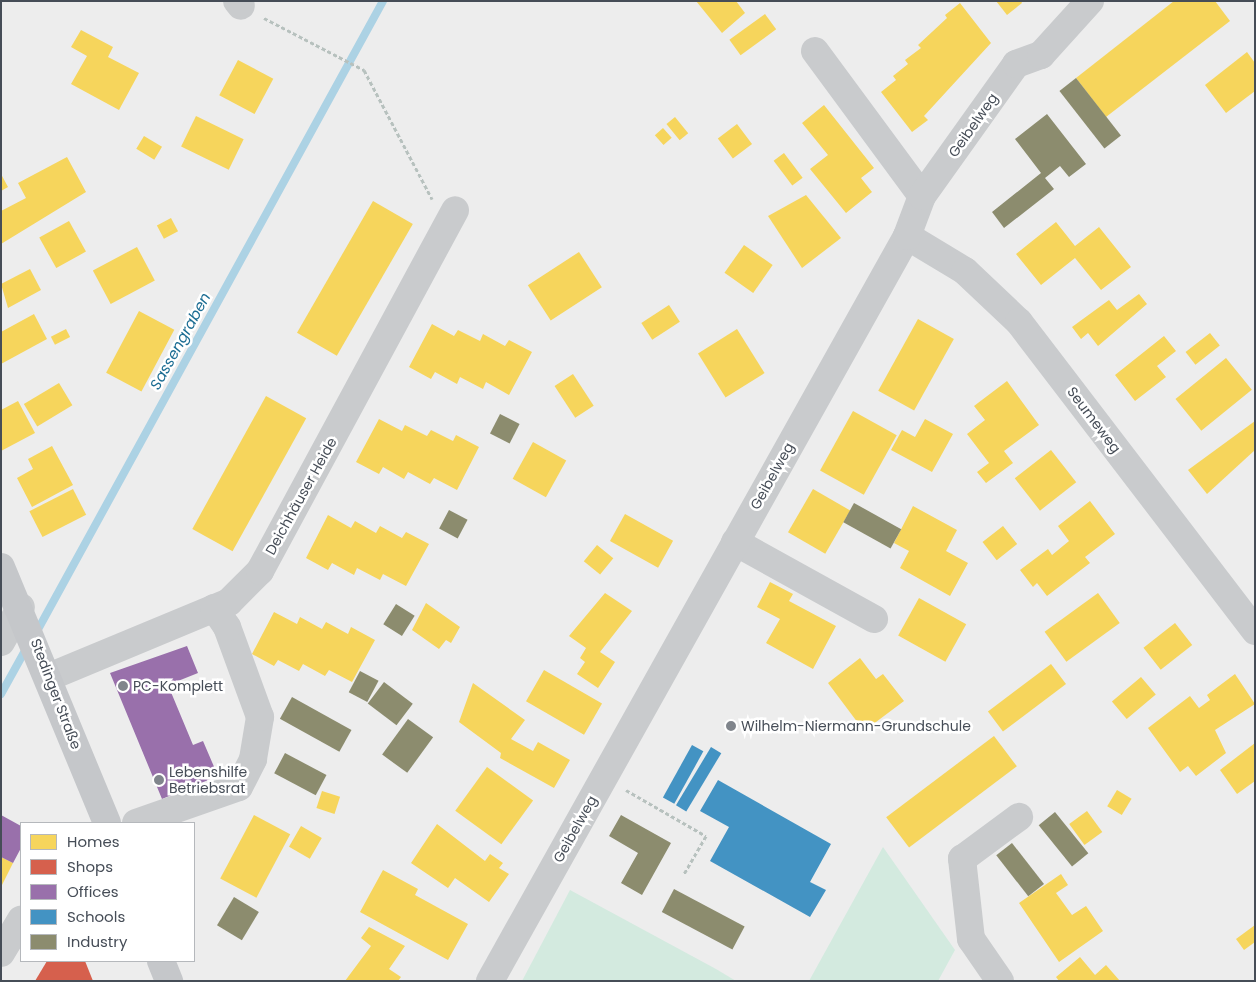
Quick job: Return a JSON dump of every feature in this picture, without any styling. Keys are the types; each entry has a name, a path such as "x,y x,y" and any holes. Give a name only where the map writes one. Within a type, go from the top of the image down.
{"main road":[{"name":"Stedinger Straße","path":"1,567 45,665 107,822"},
{"path":"161,962 169,981"}],"street":[{"name":"Geibelweg","path":"490,981 907,236 922,196 1016,64 1041,55 1090,1"},
{"path":"815,51 922,196"},
{"name":"Deichhäuser Heide","path":"45,665 229,602 260,571 455,210"},
{"name":"Seumeweg","path":"907,236 965,271 1020,322 1255,631"},
{"path":"736,542 874,619"},
{"path":"139,822 239,787 254,758 260,718 227,627 214,608"},
{"path":"1,642 24,615"},
{"path":"1000,981 971,939 962,859 1019,817"},
{"path":"1,953 20,922"}],"path":[{"path":"239,4 364,70 432,198 455,210"},
{"path":"603,778 706,836 684,874"}],"green space":[{"path":"883,847 955,950 938,981 809,981"},
{"path":"570,890 716,969 736,981 522,981"}],"building: Homes":[{"path":"696,1 736,1 745,13 722,33"},
{"path":"996,1 1021,1 1022,3 1007,15"},
{"path":"1174,1 1215,1 1230,21 1106,117 1076,78"},
{"path":"960,3 991,43 924,116 928,120 912,132 881,92 896,80 893,76 908,64 905,60 921,48 918,45 947,18 945,15"},
{"path":"765,14 776,29 741,55 729,40"},
{"path":"81,30 113,47 108,57 139,73 119,110 71,84 87,56 71,47"},
{"path":"1247,52 1255,63 1255,91 1226,113 1205,85"},
{"path":"238,60 273,79 255,114 219,95"},
{"path":"824,105 874,168 861,178 872,192 846,213 810,169 828,155 802,123"},
{"path":"196,116 244,139 229,170 181,147"},
{"path":"675,117 688,133 680,140 666,124"},
{"path":"737,124 752,144 733,158 718,138"},
{"path":"663,128 672,138 664,145 655,135"},
{"path":"144,136 162,147 154,160 136,149"},
{"path":"784,153 803,178 792,186 774,161"},
{"path":"67,157 86,192 1,244 1,211 26,198 18,183"},
{"path":"1,174 8,187 1,191"},
{"path":"806,195 841,238 802,268 768,216"},
{"path":"373,201 413,224 337,356 297,333"},
{"path":"171,218 178,231 164,239 157,226"},
{"path":"69,221 86,252 56,268 39,237"},
{"path":"1056,222 1075,246 1099,227 1131,267 1101,290 1075,258 1041,285 1016,254"},
{"path":"744,245 773,265 753,293 724,273"},
{"path":"137,247 155,281 111,304 93,270"},
{"path":"579,252 602,287 551,320 528,285"},
{"path":"30,269 41,290 8,308 1,284"},
{"path":"1139,294 1147,304 1098,346 1088,333 1081,339 1072,327 1109,300 1117,310"},
{"path":"669,305 680,322 652,340 641,323"},
{"path":"139,311 174,330 141,392 106,373"},
{"path":"34,314 47,339 1,364 1,332"},
{"path":"918,319 954,339 914,411 878,391"},
{"path":"432,324 454,336 458,330 480,341 483,334 505,346 509,340 532,352 509,395 486,382 483,389 460,377 457,384 435,372 431,379 409,367"},
{"path":"66,329 70,337 55,345 51,337"},
{"path":"737,329 765,373 726,397 698,353"},
{"path":"1210,333 1220,346 1195,365 1186,352"},
{"path":"1164,336 1176,351 1157,366 1166,377 1135,401 1115,375"},
{"path":"1226,358 1252,390 1201,431 1175,399"},
{"path":"573,374 594,406 575,418 555,386"},
{"path":"1007,381 1039,425 1004,451 1013,463 986,483 977,472 989,463 967,434 985,420 974,406"},
{"path":"59,383 72,405 37,426 24,404"},
{"path":"266,396 306,418 233,551 192,529"},
{"path":"18,401 35,433 1,451 1,410"},
{"path":"853,411 897,435 864,495 820,470"},
{"path":"379,419 402,431 405,425 427,436 431,430 453,441 456,435 479,447 457,490 434,478 430,484 408,472 404,479 383,467 379,474 356,462"},
{"path":"925,419 953,434 932,472 891,450 902,430 915,437"},
{"path":"1255,421 1255,450 1207,494 1188,470"},
{"path":"533,442 566,460 546,497 513,479"},
{"path":"52,446 73,485 32,507 17,478 33,469 28,459"},
{"path":"1051,450 1076,482 1040,511 1015,478"},
{"path":"73,489 86,515 43,537 29,511"},
{"path":"813,489 850,510 825,554 788,532"},
{"path":"1090,501 1115,534 1085,557 1090,563 1047,596 1037,583 1033,587 1020,570 1048,549 1052,555 1069,541 1058,526"},
{"path":"913,506 957,530 946,551 968,563 950,596 900,568 909,551 894,543"},
{"path":"625,514 673,541 658,568 610,541"},
{"path":"328,515 351,528 355,521 376,533 380,526 402,538 406,532 429,544 406,586 383,574 380,580 357,568 354,575 332,563 328,570 306,558"},
{"path":"1003,526 1017,544 997,560 983,542"},
{"path":"597,545 613,558 600,575 584,561"},
{"path":"770,582 793,594 789,601 836,626 813,669 766,643 780,619 757,607"},
{"path":"605,593 632,611 600,652 615,662 598,688 577,674 585,662 580,658 586,648 569,636"},
{"path":"1098,593 1120,623 1066,662 1045,632"},
{"path":"919,598 966,624 945,662 898,636"},
{"path":"426,603 460,627 451,643 446,640 439,649 412,630"},
{"path":"274,612 297,624 300,617 322,629 326,622 348,634 351,627 375,640 352,682 329,670 325,676 303,664 299,671 278,660 274,666 252,654"},
{"path":"1175,623 1192,645 1161,670 1143,648"},
{"path":"860,658 876,679 883,674 904,701 864,731 828,683"},
{"path":"1051,664 1066,684 1003,732 988,712"},
{"path":"544,670 602,704 584,735 526,701"},
{"path":"1235,674 1255,704 1215,730 1226,753 1196,776 1188,766 1180,772 1148,728 1190,696 1199,708 1210,700 1207,695"},
{"path":"1141,677 1156,695 1127,719 1112,701"},
{"path":"473,683 525,720 511,739 533,751 538,742 570,760 554,788 500,758 501,753 459,722"},
{"path":"994,736 1017,766 909,848 886,817"},
{"path":"1255,743 1255,781 1237,794 1220,770"},
{"path":"487,767 533,801 501,844 455,811"},
{"path":"1117,790 1132,799 1122,815 1107,806"},
{"path":"322,791 340,797 335,814 316,808"},
{"path":"1087,811 1102,832 1084,845 1069,824"},
{"path":"254,815 290,834 256,898 220,879"},
{"path":"437,824 485,861 490,854 503,863 499,868 509,874 489,902 455,878 448,888 411,863"},
{"path":"301,826 322,838 310,859 289,847"},
{"path":"1,857 13,863 1,887"},
{"path":"383,870 418,889 415,895 468,924 448,960 360,912"},
{"path":"1061,874 1068,885 1056,893 1072,915 1086,906 1103,931 1059,962 1019,903"},
{"path":"1255,925 1255,942 1244,950 1236,939"},
{"path":"369,927 405,946 389,969 401,977 398,981 345,981 371,946 361,938"},
{"path":"1080,957 1095,975 1106,965 1120,981 1059,981 1056,977"}],"building: Shops":[{"path":"46,962 85,962 93,981 35,981"}],"building: Offices":[{"path":"187,646 198,673 168,685 193,745 203,741 218,776 162,799 110,673"},
{"path":"1,815 20,825 20,850 13,863 1,857"}],"building: Schools":[{"path":"692,745 703,751 674,804 663,797"},
{"path":"711,747 721,753 686,811 676,805"},
{"path":"718,780 831,844 810,882 826,890 810,917 710,861 729,827 700,811"}],"building: Industry":[{"path":"1076,78 1121,136 1104,148 1059,91"},
{"path":"1047,114 1086,164 1069,177 1060,166 1045,178 1054,189 1004,228 992,212 1041,173 1015,139"},
{"path":"500,414 520,424 510,444 490,434"},
{"path":"854,503 901,529 891,548 843,522"},
{"path":"449,510 468,520 458,538 439,529"},
{"path":"396,604 415,616 402,636 383,624"},
{"path":"360,671 379,681 367,702 349,692"},
{"path":"384,682 413,704 397,725 368,704"},
{"path":"292,697 351,730 339,752 280,719"},
{"path":"408,719 433,737 407,773 382,755"},
{"path":"285,753 326,775 316,795 274,773"},
{"path":"1055,812 1088,853 1072,866 1039,825"},
{"path":"621,815 671,843 642,895 621,883 638,853 609,836"},
{"path":"1012,843 1044,884 1028,896 996,855"},
{"path":"674,889 745,927 732,950 662,912"},
{"path":"234,897 259,912 242,940 217,925"}],"waterway":[{"name":"Sassengraben","path":"36,633 383,1"},
{"name":"Sassengraben","path":"1,694 27,647"}],"place":[{"name":"PC-Komplett","path":"123,686"},
{"name":"Wilhelm-Niermann-Grundschule","path":"731,726"},
{"name":"Lebenshilfe Betriebsrat","path":"159,780"}]}
